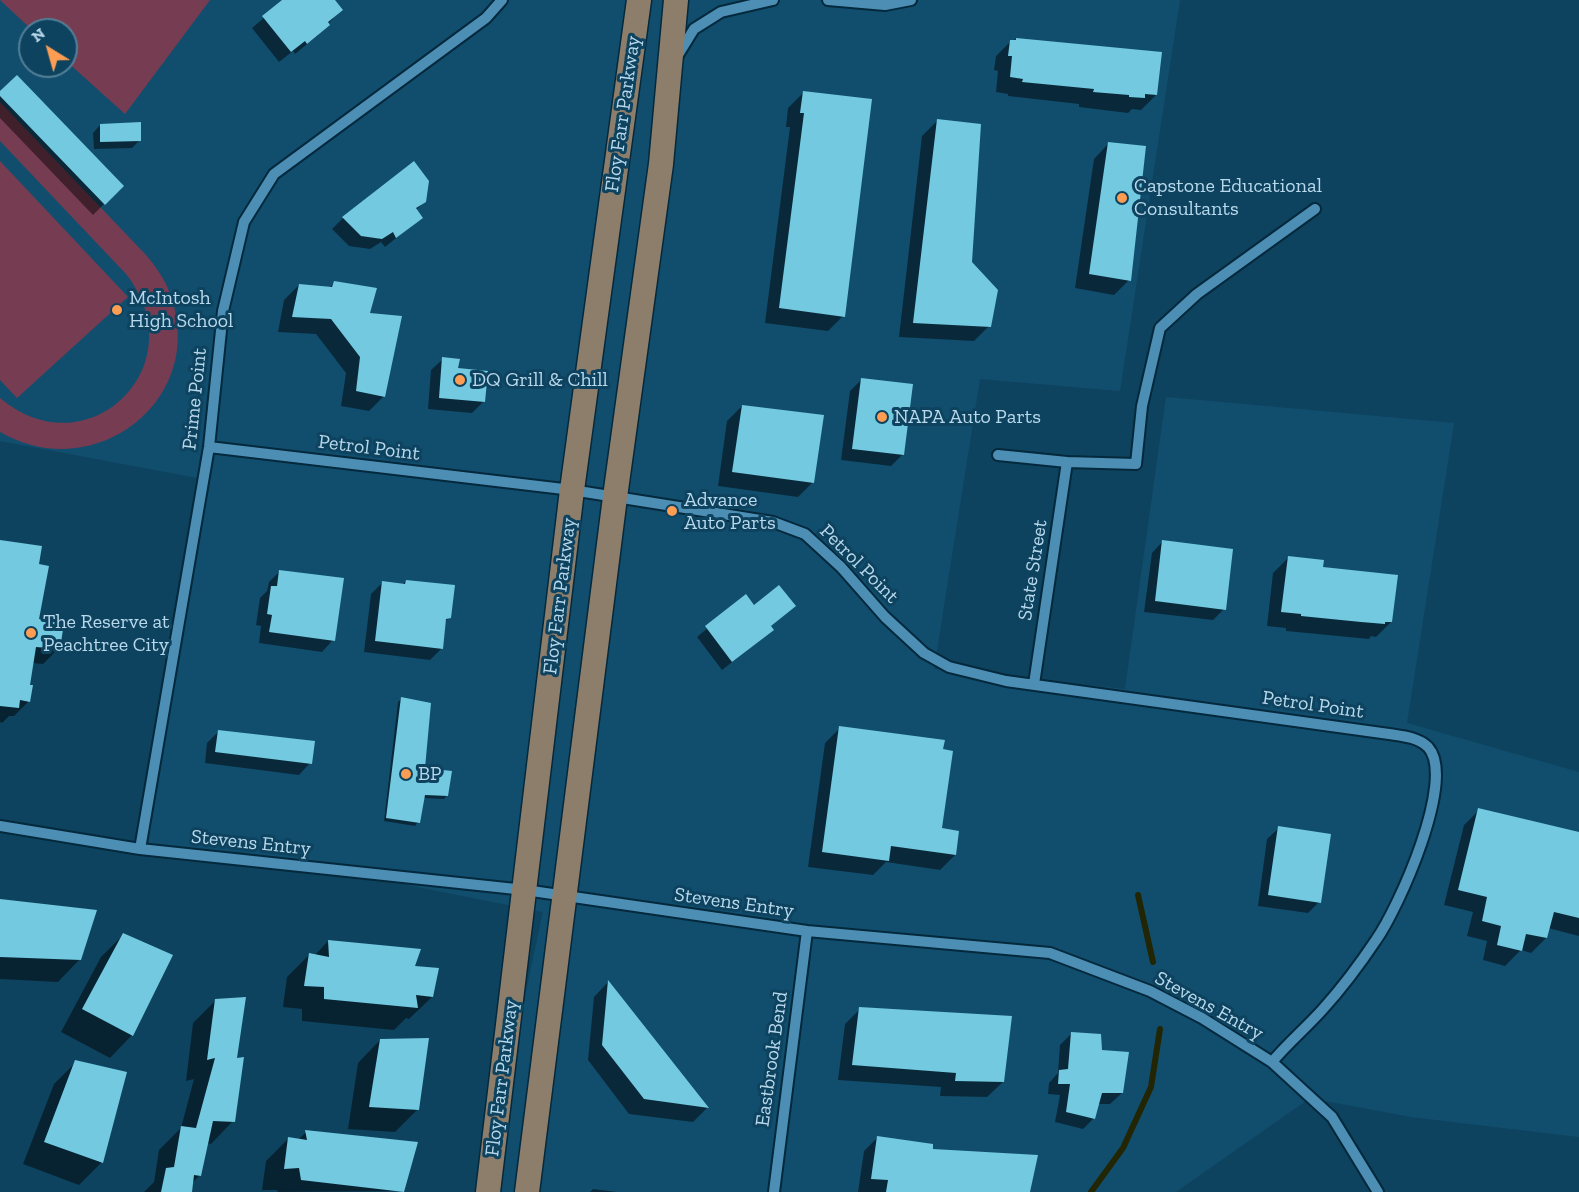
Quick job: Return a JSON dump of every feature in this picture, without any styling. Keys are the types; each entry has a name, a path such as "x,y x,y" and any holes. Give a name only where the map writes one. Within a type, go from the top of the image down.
{"main road":[{"name":"Floy Farr Parkway","path":"488,1192 572,490 639,0"},
{"name":"Floy Farr Parkway","path":"527,1192 615,497 661,164 676,0"}],"street":[{"name":"Prime Point","path":"140,849 209,447 223,311 244,222 274,174 486,18 502,0"},
{"path":"670,68 694,29 721,12 773,0"},
{"path":"828,0 885,5 911,0"},
{"path":"998,455 1068,462 1136,464 1142,406 1160,328 1197,294 1315,209"},
{"name":"Petrol Point","path":"209,447 572,490 773,522 804,534 841,567 885,616 924,653 949,667 1006,681 1389,734 1410,738 1429,748 1433,756 1436,779 1431,815 1408,877 1378,938 1323,1009 1272,1062"},
{"name":"State Street","path":"1034,684 1068,462"},
{"name":"Stevens Entry","path":"0,826 140,849 525,890 807,931 1050,953 1150,991 1202,1018 1272,1062 1332,1117 1378,1192"},
{"name":"Eastbrook Bend","path":"774,1192 807,931"}],"shaded area":[{"path":"0,0 1180,0 1120,391 980,379 934,669 1125,689 1166,397 1454,423 1407,723 1579,772 1579,1137 1411,1117 1310,1098 1176,1192 483,1192 543,912 243,852 140,849 203,479 0,441"},
{"path":"0,0 210,0 125,114 78,72 78,18 19,18"},
{"path":"0,102 146,255 160,273 170,294 178,332 173,368 158,398 135,423 106,440 72,448 36,446 0,432 0,398 33,418 67,423 97,416 123,398 141,373 149,343 145,309 126,274 0,141"},
{"path":"0,161 128,297 17,398 0,380"}],"building":[{"path":"282,0 335,0 343,10 328,22 330,25 307,44 305,41 291,52 262,16"},
{"path":"1016,38 1162,52 1157,95 1145,94 1145,98 1129,97 1129,95 1093,92 1094,89 1022,82 1023,79 1010,77 1012,56 1008,56 1010,40 1016,40"},
{"path":"17,75 124,186 105,205 0,96 0,91"},
{"path":"803,91 872,99 845,317 779,308 804,113 800,113"},
{"path":"937,119 981,124 972,262 998,290 991,327 913,323"},
{"path":"141,122 141,141 100,142 100,124"},
{"path":"1108,142 1146,146 1131,281 1089,274"},
{"path":"414,161 429,181 426,202 416,208 423,218 396,238 393,232 382,239 361,236 342,217"},
{"path":"334,281 377,288 370,313 402,316 385,397 356,391 360,357 331,319 292,317 299,284 332,287"},
{"name":"DQ Grill & Chill","path":"442,357 460,359 458,368 488,371 485,402 439,398"},
{"name":"NAPA Auto Parts","path":"861,378 913,384 904,455 852,449"},
{"path":"742,405 824,415 814,483 732,472"},
{"name":"The Reserve at Peachtree City","path":"0,540 42,546 39,564 49,566 39,619 64,623 60,649 36,647 30,685 33,685 30,702 20,700 19,708 0,706"},
{"path":"1162,540 1233,549 1226,610 1155,601"},
{"path":"1288,556 1324,560 1323,567 1398,575 1392,622 1385,622 1385,624 1361,622 1281,612"},
{"path":"279,570 344,578 335,641 269,632 272,615 267,614 271,586 277,586"},
{"path":"406,580 455,585 451,618 446,619 443,649 375,641 382,581 405,584"},
{"path":"779,585 796,606 771,626 774,630 732,662 705,626 746,594 754,605"},
{"path":"401,697 431,703 425,768 452,771 448,796 425,795 420,823 386,818"},
{"path":"839,726 945,740 943,749 953,751 942,828 959,831 956,855 891,846 889,861 822,852"},
{"path":"218,730 315,741 312,764 215,752"},
{"path":"1478,808 1579,832 1579,918 1554,912 1547,938 1526,934 1522,951 1497,945 1501,926 1482,921 1487,897 1458,890"},
{"path":"1278,826 1331,834 1321,903 1268,895"},
{"path":"0,899 97,910 81,960 0,957"},
{"path":"123,933 173,955 133,1036 82,1009"},
{"path":"328,940 421,949 415,966 439,968 433,997 416,995 418,1008 324,999 324,987 304,986 309,953 329,957"},
{"path":"608,980 709,1108 644,1099 602,1045"},
{"path":"246,997 237,1058 244,1057 235,1122 213,1121 201,1176 194,1175 192,1192 161,1192 166,1168 174,1167 181,1126 196,1128 215,1058 207,1060 215,999"},
{"path":"859,1007 1012,1016 1004,1082 955,1081 956,1073 852,1065"},
{"path":"1071,1032 1101,1034 1102,1050 1129,1052 1123,1093 1102,1093 1095,1119 1066,1112 1070,1084 1058,1084 1059,1070 1068,1069"},
{"path":"429,1038 419,1110 369,1107 380,1039"},
{"path":"75,1060 127,1072 103,1163 44,1142"},
{"path":"305,1130 418,1142 404,1192 301,1180 299,1168 284,1169 288,1137 307,1140"},
{"path":"877,1136 933,1144 933,1149 1038,1155 1030,1192 886,1192 888,1180 871,1179"}],"waterway":[{"path":"1138,895 1153,962"},
{"path":"1091,1192 1123,1148 1151,1087 1160,1029"}],"place":[{"name":"Capstone Educational Consultants","path":"1122,198"},
{"name":"McIntosh High School","path":"117,310"},
{"name":"DQ Grill & Chill","path":"460,380"},
{"name":"NAPA Auto Parts","path":"882,417"},
{"name":"Advance Auto Parts","path":"672,511"},
{"name":"The Reserve at Peachtree City","path":"31,633"},
{"name":"BP","path":"406,774"}]}
